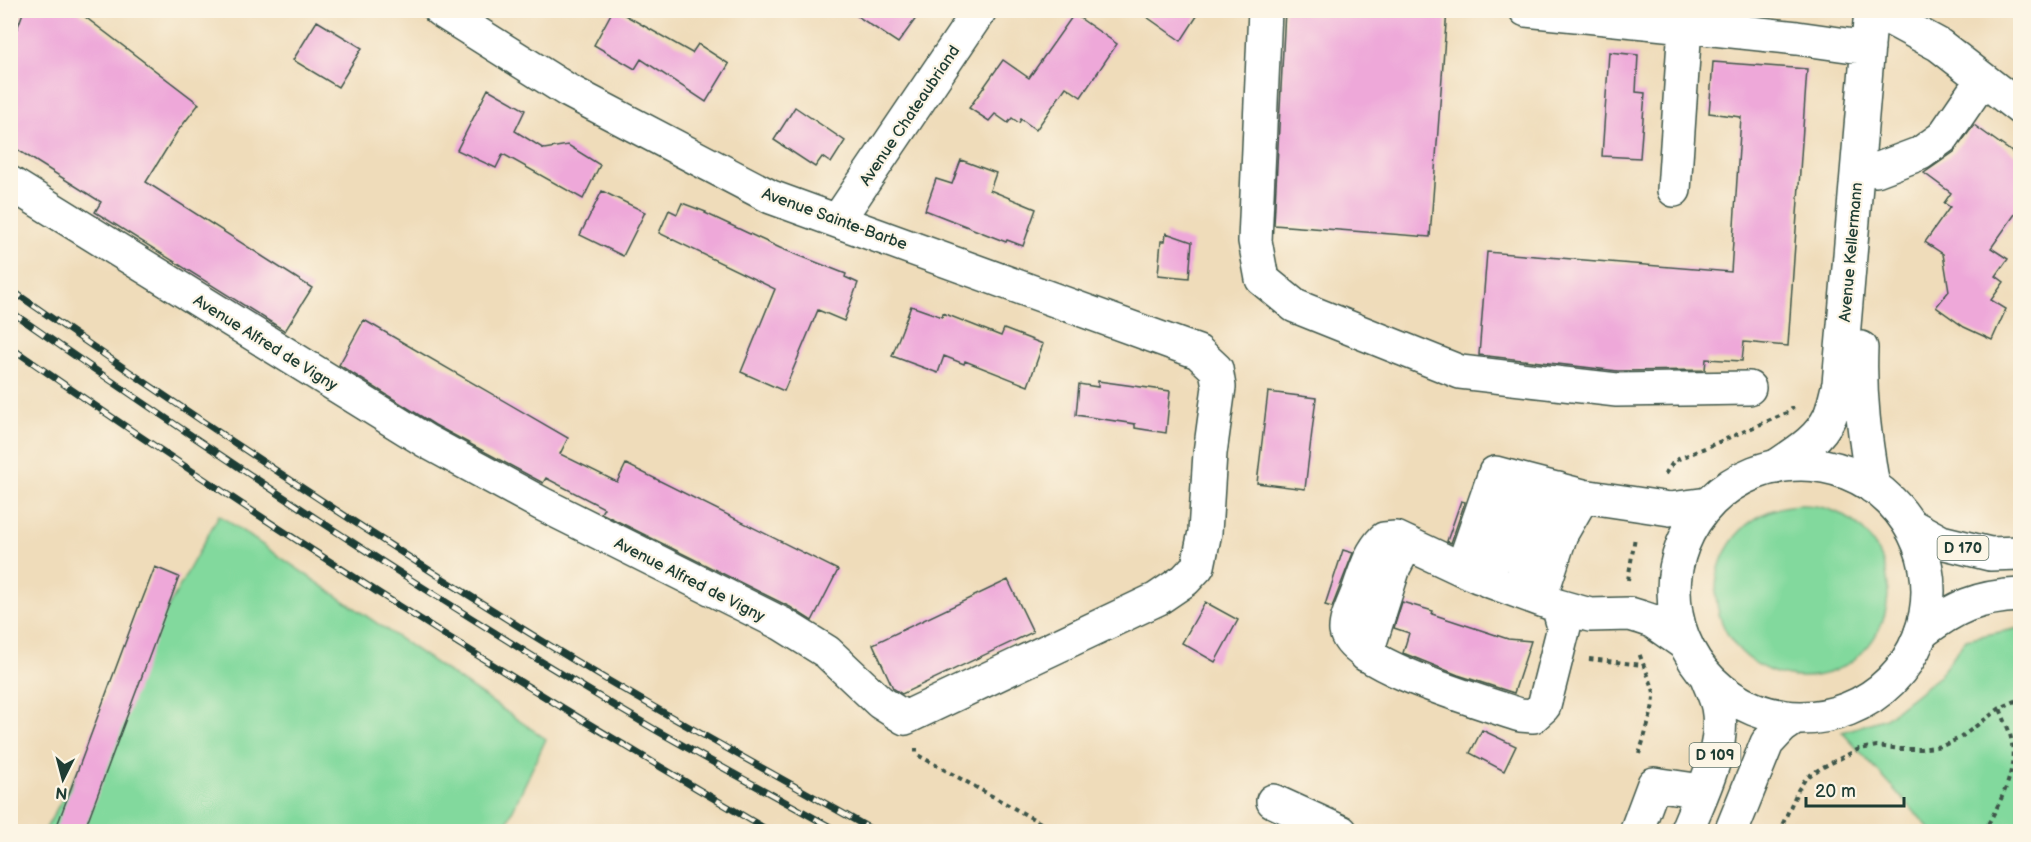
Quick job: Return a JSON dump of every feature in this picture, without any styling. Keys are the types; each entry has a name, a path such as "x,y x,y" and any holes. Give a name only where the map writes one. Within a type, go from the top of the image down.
{"main road":[{"name":"Avenue Sainte-Barbe","path":"440,10 588,101 771,197 1198,352 1216,369 1219,387 1210,453 1205,532 1198,566 1185,580 1157,599 915,713"},
{"name":"Avenue Chateaubriand","path":"838,220 980,10"},
{"path":"1265,10 1255,241 1262,279 1295,306 1460,372 1617,390 1749,388"},
{"path":"1526,10 1797,38 1868,48"},
{"path":"1880,14 1940,45 2020,108"},
{"name":"Avenue Kellermann","path":"1775,467 1809,444 1821,430 1830,416 1839,384 1868,48 1880,14"},
{"name":"Avenue Kellermann","path":"1873,487 1862,425 1859,385 1876,170 1880,14"},
{"path":"1674,190 1685,26"},
{"path":"1876,170 1921,153 1943,137 1982,80"},
{"name":"Avenue Alfred de Vigny","path":"10,183 426,441 542,504 782,624 827,652 879,702 905,718 915,713"},
{"path":"1816,465 1854,477 1873,487 1893,504 1910,525 1924,559 1928,578 1926,615 1921,633 1898,673 1862,703 1841,712 1818,717 1795,718 1762,712 1746,706 1718,688 1694,661 1685,644 1676,614 1674,581 1677,560 1685,540 1695,521 1708,504 1728,487 1750,475 1775,467 1816,465"},
{"path":"1474,574 1525,481 1570,492 1644,505 1670,508 1708,504"},
{"path":"1539,598 1562,534 1570,492"},
{"name":"D 170","path":"1910,525 1941,543 1990,554 2020,554"},
{"path":"1539,598 1563,618 1563,627 1544,706 1533,716 1520,716 1417,680 1366,655 1394,567 1407,543 1474,574 1590,615 1630,614 1652,621 1685,644"},
{"path":"1921,633 1956,609 1977,600 2020,594"},
{"name":"D 109","path":"1686,831 1716,752 1720,729 1718,706 1707,676"},
{"name":"D 109","path":"1731,831 1767,743 1782,727 1795,718"},
{"path":"1636,831 1654,784 1702,791"},
{"path":"1273,801 1341,831"}],"path":[{"path":"1636,760 1646,733 1654,693 1642,665 1626,588 1644,505 1674,461 1796,406"},
{"path":"1557,656 1642,665"},
{"path":"1779,831 1806,778 1821,768 1859,750 1877,746 1920,749 1942,746 1960,738 2000,708 2020,699"},
{"path":"1984,831 2007,789 2012,765 2011,736 2000,708"},
{"path":"915,713 916,754 1057,831"}],"green space":[{"path":"1802,505 1835,512 1863,530 1881,558 1888,591 1881,624 1863,652 1835,670 1802,677 1769,670 1741,652 1723,624 1716,591 1723,558 1741,530 1769,512"},
{"path":"219,515 546,739 503,831 44,832"},
{"path":"2020,628 2020,831 1932,831 1842,732 1886,718 1939,676 1966,639"}],"building":[{"path":"24,10 76,10 199,104 177,132 146,182 312,288 285,331 95,212 101,202 10,145 10,48"},
{"path":"613,10 692,53 698,44 729,64 706,102 641,59 635,69 594,45"},
{"path":"848,10 922,10 898,43"},
{"path":"1137,10 1201,10 1181,41"},
{"path":"1285,10 1447,10 1430,237 1274,225"},
{"path":"1074,14 1117,44 1081,97 1066,87 1036,130 1021,119 1019,123 1012,118 1008,123 995,114 989,121 969,108 1003,60 1029,78"},
{"path":"317,21 362,48 338,87 293,60"},
{"path":"1609,52 1638,55 1636,92 1645,93 1640,158 1602,156"},
{"path":"1713,62 1807,69 1788,346 1744,342 1742,361 1706,359 1705,370 1618,371 1479,355 1487,252 1731,272 1741,117 1709,113"},
{"path":"488,89 525,110 515,131 544,149 568,145 600,165 583,199 503,154 496,168 457,150"},
{"path":"795,107 845,141 831,163 822,157 815,167 774,140"},
{"path":"1974,125 2020,158 2020,207 1991,248 2008,259 1996,276 2004,282 1991,300 2006,309 1992,340 1964,327 1936,307 1949,291 1943,254 1925,242 1950,207 1944,203 1951,193 1924,173 1954,152"},
{"path":"961,160 996,173 990,190 1036,209 1023,246 1007,240 1006,242 925,210 936,179 952,184"},
{"path":"602,191 645,212 623,256 580,235"},
{"path":"682,203 706,212 780,248 846,274 845,277 858,283 844,321 818,310 784,391 741,372 775,289 659,233 669,210 677,214"},
{"path":"1166,233 1192,242 1189,278 1158,275 1161,241 1165,241"},
{"path":"911,306 942,317 943,313 1001,336 1004,329 1043,344 1028,386 965,361 964,364 944,356 938,373 892,356"},
{"path":"364,320 568,438 560,454 617,482 626,464 838,570 812,621 790,607 601,513 604,508 546,478 543,483 435,425 339,365"},
{"path":"1098,381 1170,391 1166,433 1135,428 1135,424 1076,415 1079,384 1098,387"},
{"path":"1268,392 1316,398 1305,489 1257,483"},
{"path":"1461,501 1465,502 1451,543 1447,541"},
{"path":"1343,550 1353,553 1332,607 1325,605"},
{"path":"155,567 179,577 84,831 55,831 140,603"},
{"path":"1008,580 1033,632 902,694 893,688 873,644"},
{"path":"1205,602 1238,620 1215,662 1182,643"},
{"path":"1402,602 1508,639 1531,641 1514,693 1458,675 1403,653 1409,633 1394,628"},
{"path":"1482,730 1516,746 1504,771 1470,753"}],"railway":[{"path":"10,289 256,457 507,619 644,701 876,832"},
{"path":"10,311 168,420 490,630 654,729 839,832"},
{"path":"10,347 197,474 481,658 771,832"}]}
